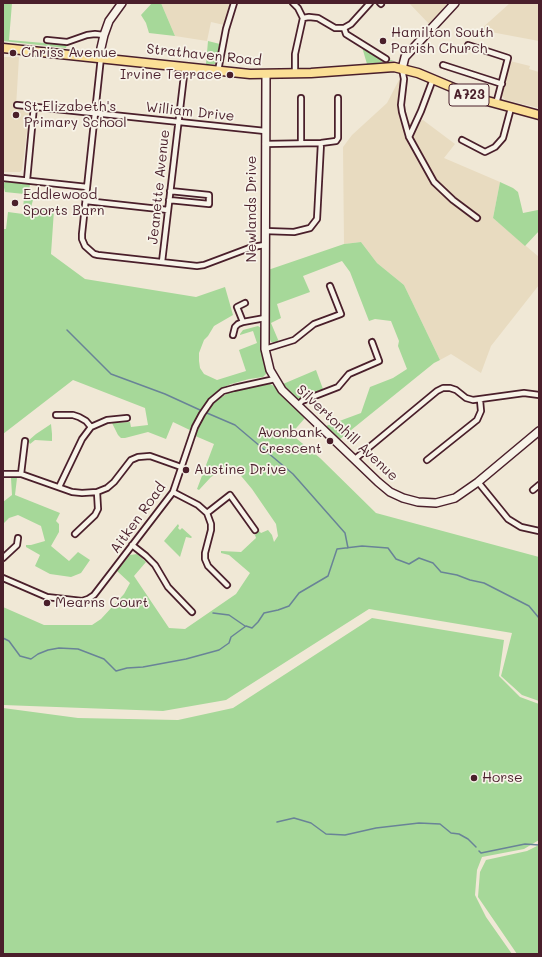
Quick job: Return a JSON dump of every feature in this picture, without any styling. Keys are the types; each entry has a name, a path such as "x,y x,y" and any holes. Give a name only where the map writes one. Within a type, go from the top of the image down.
{"main road":[{"name":"Strathaven Road","path":"3,48 266,74 394,67 402,69"},
{"name":"A723","path":"402,69 418,72 458,90 496,104 539,115"}],"street":[{"path":"122,3 109,21 101,48 82,239 84,243 94,254 197,266 204,265 252,247 265,245"},
{"path":"218,70 226,29 234,3"},
{"path":"292,3 298,8 303,18 295,54 295,73"},
{"path":"303,18 318,18 335,28 344,28 351,24 370,3"},
{"path":"455,3 405,57 402,69 404,79 401,105 409,137 434,182 453,200 477,218"},
{"path":"344,28 346,34 386,59"},
{"path":"47,40 67,42 87,35 104,35"},
{"path":"468,45 508,58 496,104"},
{"path":"443,65 502,84"},
{"name":"Jeanette Avenue","path":"162,262 185,67"},
{"name":"Newlands Drive","path":"265,347 266,74"},
{"path":"409,137 433,79"},
{"path":"301,98 301,143"},
{"path":"265,144 333,143 338,138 338,98"},
{"name":"William Drive","path":"17,104 265,131"},
{"path":"27,180 34,106"},
{"path":"462,140 485,152 495,147 503,138 511,108"},
{"path":"265,231 294,232 310,228 316,219 321,143"},
{"path":"3,178 87,187"},
{"path":"169,200 209,204 209,195 170,191"},
{"path":"86,201 168,210"},
{"path":"265,347 294,340 314,324 341,314 330,286"},
{"path":"243,322 237,307 245,303"},
{"path":"233,335 235,327 243,322 265,318"},
{"path":"298,405 302,401 338,387 349,374 379,361 372,342"},
{"name":"Silvertonhill Avenue","path":"265,347 270,370 282,390 390,492 403,498 429,504 444,502 455,498 478,482 539,431"},
{"name":"Aitken Road","path":"3,578 42,596 82,601 94,595 173,492 196,427 202,414 211,401 224,391 242,385 275,379"},
{"path":"355,459 436,391 443,388 456,390 466,398 473,400 524,393 539,395"},
{"path":"428,460 476,420 481,411 480,400"},
{"path":"56,415 73,415 79,417 91,427"},
{"path":"59,487 82,439 91,427 107,420 127,418"},
{"path":"21,474 25,442"},
{"path":"3,474 21,474 72,492 97,492 107,488 114,482 131,460 138,457 150,456 182,467"},
{"path":"478,482 508,519 521,527 539,531"},
{"path":"534,490 539,486"},
{"path":"75,534 98,509 97,492"},
{"path":"173,492 198,505 207,512 210,518 211,530 204,553 205,559 208,566 227,585"},
{"path":"207,512 230,495 255,530"},
{"path":"3,558 17,545 18,538"},
{"path":"132,545 155,565 168,588 192,612"}],"shaded area":[{"path":"161,3 230,3 224,25 211,22 207,41 175,36"},
{"path":"409,3 452,3 430,25"},
{"path":"510,3 539,3 539,41 480,30"},
{"name":"St Elizabeth's Primary School","path":"3,57 19,57 16,107 26,109 30,114 22,170 20,172 3,172"},
{"path":"510,61 530,66 529,69 539,72 539,108 505,100 502,96"},
{"path":"400,78 408,81 404,106 409,123 423,120 455,144 444,158 500,182 493,218 539,257 539,285 491,346 481,373 451,354 440,360 404,285 377,263 361,242 344,244 343,147 352,135 387,103"}],"green space":[{"path":"12,3 9,40 67,45 66,48 3,41 4,4"},
{"path":"152,3 161,3 175,36 149,33 146,23 141,15"},
{"path":"208,41 220,44 217,62 215,64 206,64"},
{"path":"362,47 384,60 394,61 367,64"},
{"path":"500,182 518,192 523,213 538,210 539,231 525,246 493,218"},
{"path":"3,183 30,184 29,192 35,193 31,207 54,210 51,254 85,279 196,297 225,287 233,315 214,326 204,340 199,353 200,368 204,374 217,380 246,371 239,350 257,343 253,331 240,334 243,330 258,326 261,328 262,351 267,373 263,377 231,384 220,389 214,394 222,397 228,393 242,389 270,384 274,386 305,418 291,434 320,458 376,513 539,557 539,701 522,695 501,676 512,633 369,609 226,700 163,711 3,705 3,607 44,625 92,625 101,619 124,594 130,583 117,571 130,555 137,554 146,562 134,576 169,628 185,629 236,594 250,573 229,555 221,553 221,551 241,552 256,538 255,535 259,531 261,533 268,530 272,535 274,542 278,536 276,524 252,489 237,471 219,472 211,477 199,490 197,489 214,444 193,435 194,432 173,422 166,439 148,432 121,438 112,423 130,422 131,427 148,425 145,408 73,380 3,434 3,229 6,229 8,212 23,214 24,194 5,192"},
{"path":"361,242 377,263 404,285 440,360 434,363 340,439 326,426 361,413 370,387 393,378 407,369 398,346 399,341 391,321 375,319 369,321 350,272 342,261 303,276 310,292 277,304 281,318 271,323 279,342 271,342 269,337 268,270 344,244"},
{"path":"316,370 323,389 297,399 283,384"},
{"path":"51,424 52,441 35,440 30,444 28,441"},
{"path":"11,478 17,478 15,495 60,513 56,521 59,524 59,532 51,546 69,561 78,552 90,560 81,573 71,577 50,574 35,566 40,555 26,547 26,545 45,541 41,526 18,515 9,518 3,524 3,502 12,495"},
{"path":"178,524 178,528 180,530 182,528 192,537 186,537 180,557 164,541"},
{"path":"372,618 504,640 499,676 520,697 539,704 539,840 524,849 482,857 477,870 475,895 486,917 512,954 3,954 3,708 78,718 178,720 233,708"},
{"path":"539,845 539,954 517,954 478,897 480,872 486,860 527,851"}],"waterway":[{"path":"67,330 111,374 165,394 200,410"},
{"path":"207,413 235,425 293,474 345,533 348,548"},
{"path":"3,638 9,641 20,656 31,659 48,650 59,648 78,649 104,659 116,671 186,659 219,650 229,643 231,637 246,626 252,628 264,613 289,606 299,593 328,576 337,549 362,546 388,548 396,559 409,564 419,558 433,563 441,572 484,583 529,606 539,618"},
{"path":"213,613 229,615 245,626"},
{"path":"277,822 294,818 311,823 326,834 345,835 376,828 419,823 440,824 451,833 459,834 468,839 476,847"},
{"path":"479,851 481,853 525,844 539,845"}],"place":[{"name":"Hamilton South Parish Church","path":"383,41"},
{"name":"Chriss Avenue","path":"13,53"},
{"name":"Irvine Terrace","path":"230,75"},
{"name":"St Elizabeth's Primary School","path":"16,115"},
{"name":"Eddlewood Sports Barn","path":"15,203"},
{"name":"Avonbank Crescent","path":"330,441"},
{"name":"Austine Drive","path":"186,470"},
{"name":"Mearns Court","path":"47,603"},
{"name":"Horse","path":"474,778"}]}
